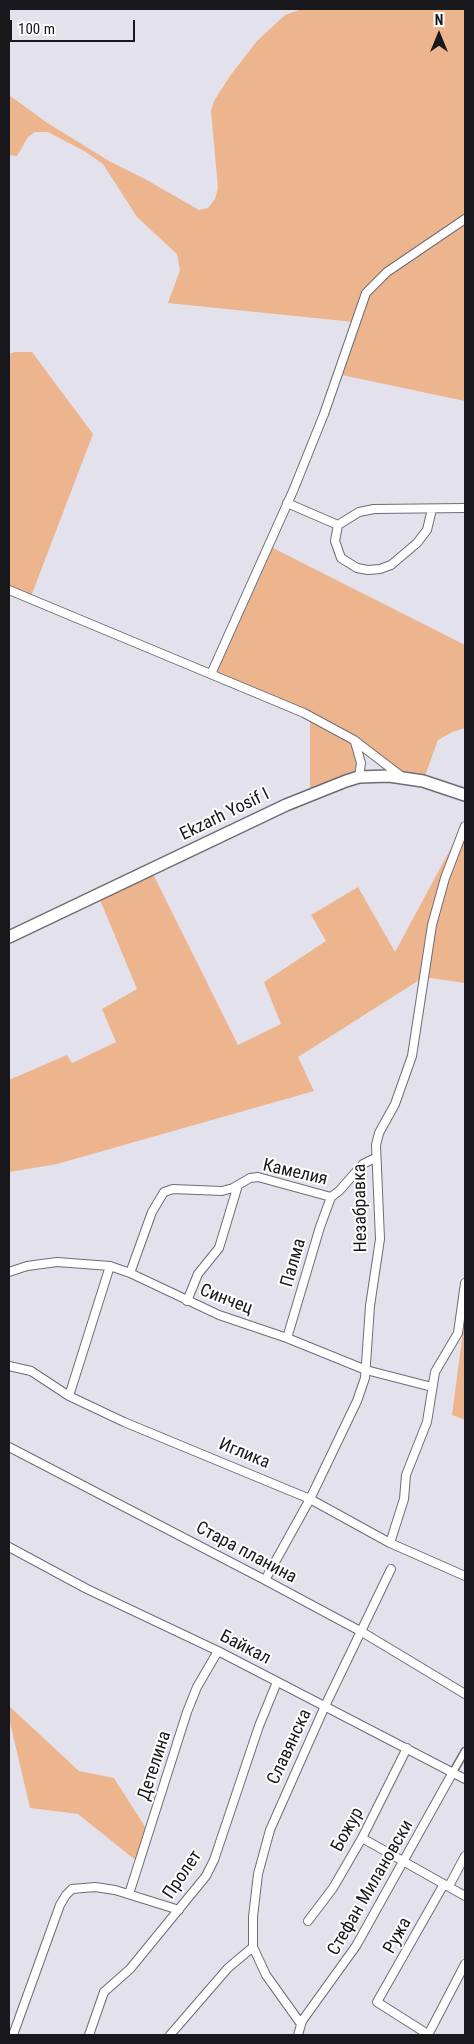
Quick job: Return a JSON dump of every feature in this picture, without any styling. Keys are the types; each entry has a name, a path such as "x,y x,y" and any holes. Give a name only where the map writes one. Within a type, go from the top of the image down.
{"main road":[{"name":"Ekzarh Yosif I","path":"9,937 286,805 359,777 389,776 403,778 440,786 465,795"}],"street":[{"path":"211,674 287,503 324,414 366,293 387,272 465,219"},
{"path":"287,503 338,525"},
{"path":"432,509 427,530 417,543 391,565 380,569 368,570 357,568 341,558 335,541 338,525 359,512 374,510 465,508"},
{"path":"9,590 304,713 354,740 403,778"},
{"path":"354,740 360,752 359,777"},
{"name":"Незабравка","path":"265,1580 310,1499 357,1401 366,1370 370,1306 380,1239 376,1158 379,1133 395,1104 412,1056 432,925 445,878 465,826"},
{"name":"Камелия","path":"130,1273 152,1212 164,1192 173,1189 222,1191 250,1178 258,1178 332,1196 339,1191 363,1164 376,1158"},
{"path":"187,1301 198,1274 219,1248 238,1185"},
{"name":"Палма","path":"287,1338 320,1227 332,1196"},
{"name":"Синчец","path":"9,1272 27,1266 57,1262 110,1266 130,1273 187,1301 366,1370 432,1387"},
{"path":"69,1396 110,1266"},
{"path":"390,1543 404,1499 406,1475 427,1422 436,1372 458,1333 465,1283"},
{"name":"Иглика","path":"9,1366 31,1371 69,1396 310,1499 390,1543 463,1575"},
{"name":"Стара планина","path":"9,1448 362,1632 465,1694"},
{"name":"Байкал","path":"9,1547 87,1589 218,1651 465,1779"},
{"path":"463,1575 465,1565"},
{"name":"Славянска","path":"301,2024 266,1975 253,1947 255,1896 261,1859 281,1801 392,1569"},
{"name":"Детелина","path":"129,1894 187,1712 197,1687 218,1651"},
{"name":"Пролет","path":"89,2035 104,1992 130,1969 206,1876 214,1860 259,1726 277,1682"},
{"name":"Божур","path":"308,1921 333,1888 362,1838 407,1748"},
{"name":"Стефан Милановски","path":"298,2035 301,2024 356,1946 465,1751"},
{"path":"362,1838 465,1896"},
{"name":"Ружа","path":"428,2035 377,2002 465,1856"},
{"path":"13,2035 66,1895 72,1889 95,1887 129,1894 179,1910"},
{"path":"170,2035 228,1968 253,1947"},
{"path":"428,2035 465,1964"}],"shaded area":[{"path":"302,9 465,9 465,401 337,374 354,322 168,303 180,270 177,254 137,217 103,164 86,152 48,132 35,132 28,137 17,156 9,155 9,95 46,122 109,161 199,210 208,208 215,199 218,188 211,111 214,101 230,76 257,41 285,15"},
{"path":"32,352 93,434 30,599 9,590 9,354"},
{"path":"269,546 465,645 465,728 452,732 438,740 423,781 403,778 355,741 359,777 310,794 310,716 211,674"},
{"path":"465,822 465,983 424,977 298,1057 314,1091 57,1164 9,1172 9,1080 67,1055 72,1063 116,1042 102,1009 137,989 98,895 151,870 238,1045 281,1024 264,982 326,941 311,915 358,887 395,952"},
{"path":"465,1316 465,1420 452,1415"},
{"path":"9,1706 79,1771 114,1778 149,1833 139,1863 78,1814 30,1808 9,1718"}]}
